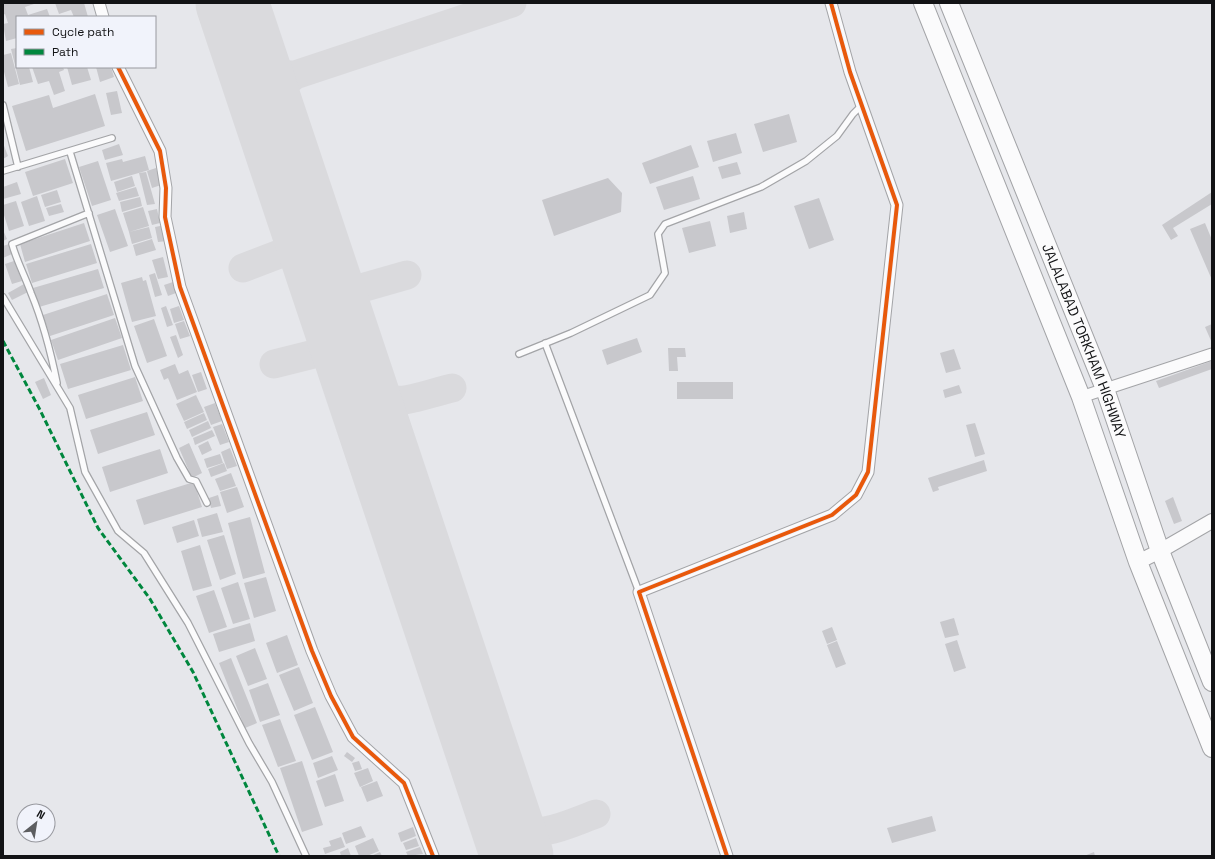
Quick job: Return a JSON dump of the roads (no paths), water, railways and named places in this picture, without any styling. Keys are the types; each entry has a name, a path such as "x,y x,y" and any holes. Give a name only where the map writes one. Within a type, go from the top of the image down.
{"highway":[{"path":"923,3 1081,397 1138,562 1212,748"},
{"name":"JALALABAD TORKHAM HIGHWAY","path":"949,3 1105,389 1160,551 1212,682"}],"street":[{"path":"99,3 103,16"},
{"path":"727,856 640,592 832,515 856,495 868,472 898,205 850,72 831,3"},
{"path":"118,68 160,151 166,188 165,217 180,287 312,651 331,696 353,737 404,783 432,856"},
{"path":"1081,397 1212,354"},
{"path":"1138,562 1212,521"}],"lane":[{"path":"3,105 18,166"},
{"path":"519,354 626,308 650,295 665,273 658,234 665,224 761,186 806,161 837,136 853,114 862,105"},
{"path":"3,171 70,152 112,138"},
{"path":"70,152 135,366 177,458 189,479 196,481 207,504"},
{"path":"57,388 51,356 32,294 17,263 12,244 89,213"},
{"path":"3,297 70,408 85,472 118,530 144,553 188,623 249,743 272,782 306,856"},
{"path":"545,343 640,592"}]}
